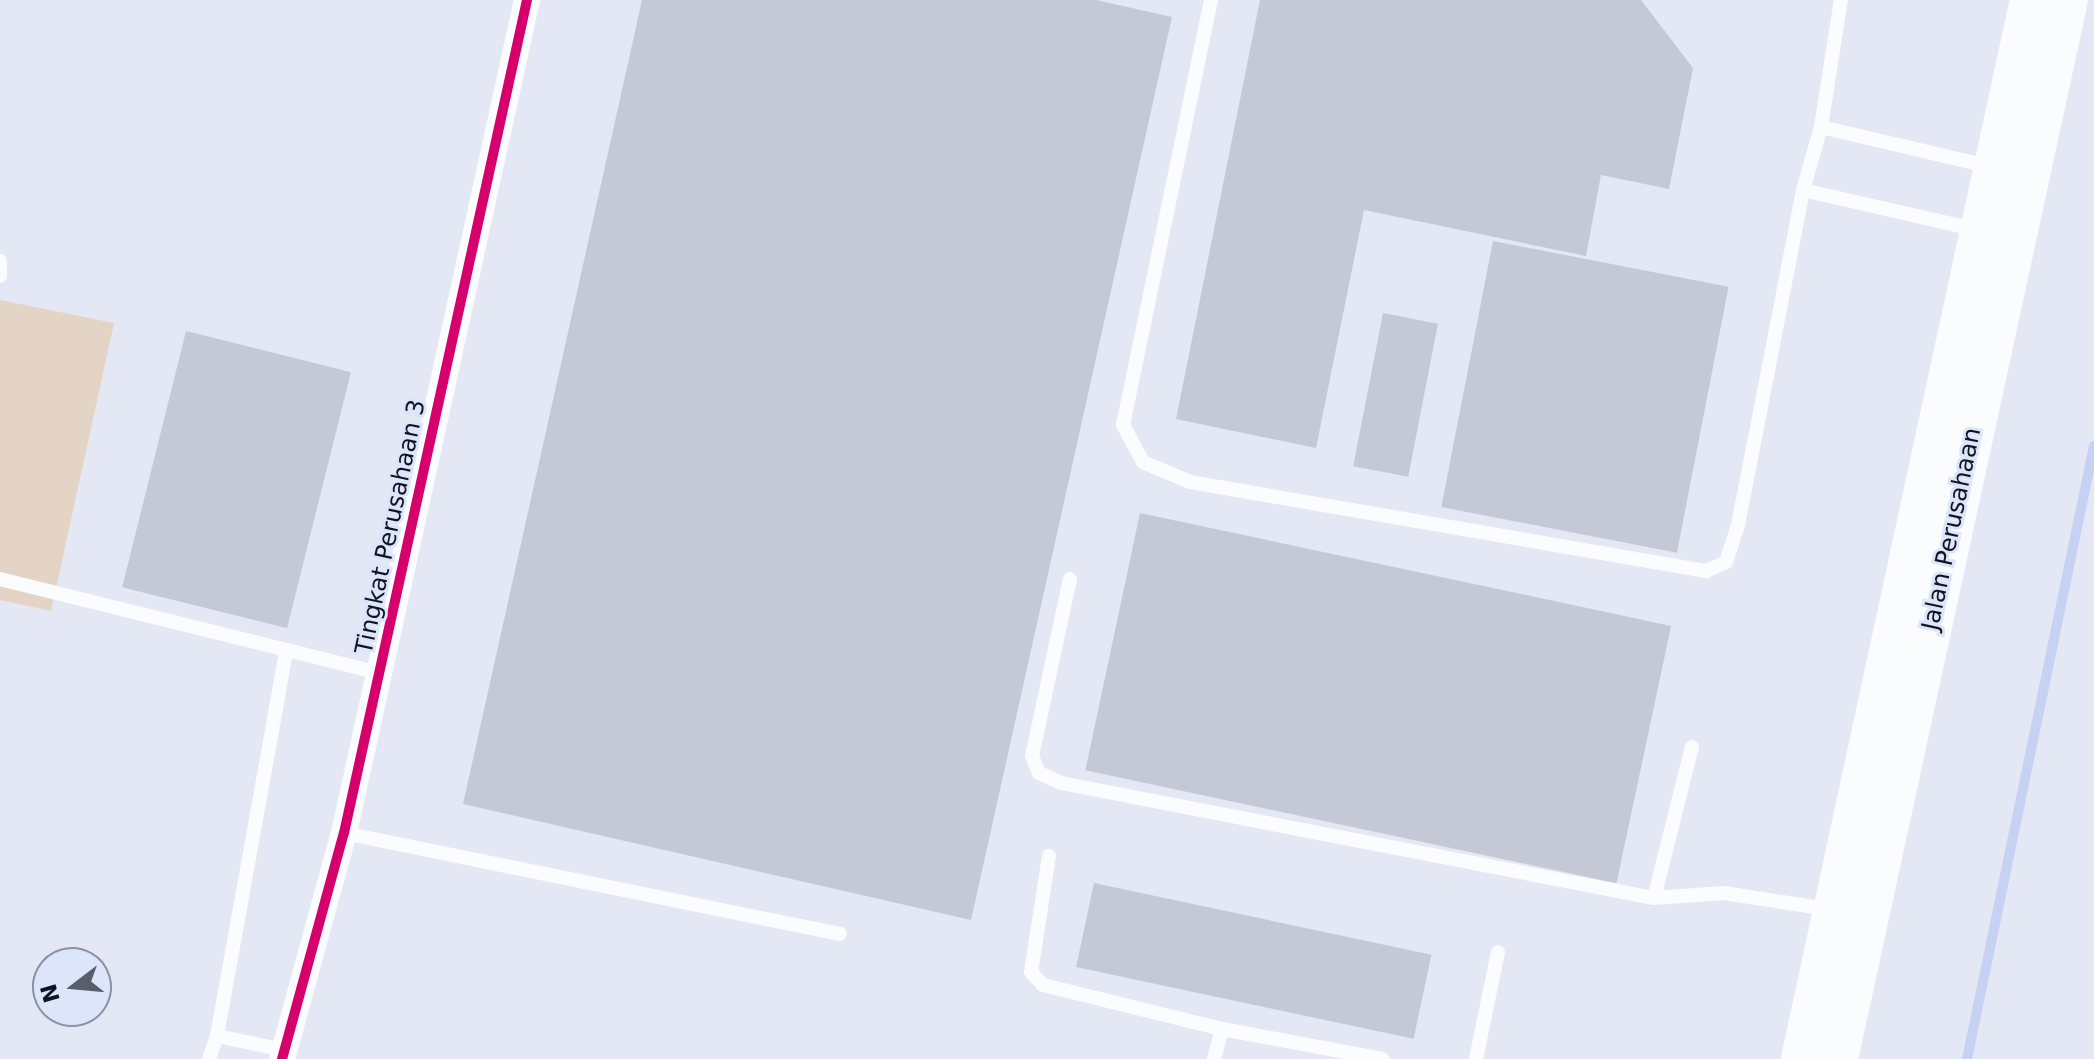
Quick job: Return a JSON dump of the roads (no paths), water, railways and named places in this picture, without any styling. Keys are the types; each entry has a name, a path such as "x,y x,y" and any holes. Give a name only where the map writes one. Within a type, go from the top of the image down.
{"main road":[{"name":"Jalan Perusahaan","path":"1802,1059 1836,911 1978,230 1995,168 2031,0"},
{"name":"Jalan Perusahaan","path":"1837,1059 2067,0"}],"street":[{"name":"Tingkat Perusahaan 3","path":"283,1054 344,833 527,0"}],"lane":[{"path":"1211,0 1123,425 1143,462 1190,482 1706,571 1726,562 1738,525 1803,190 1821,127 1841,0"},
{"path":"1821,127 1995,168"},
{"path":"1803,190 1978,230"},
{"path":"0,261 0,276"},
{"path":"0,579 379,673"},
{"path":"1070,579 1032,756 1039,773 1061,783 1654,898 1724,893 1836,911"},
{"path":"209,1059 217,1036 286,651"},
{"path":"1654,898 1692,747"},
{"path":"344,833 840,934"},
{"path":"1049,856 1031,972 1043,985 1222,1029 1382,1059"},
{"path":"1476,1059 1498,952"},
{"path":"1214,1059 1222,1029"},
{"path":"217,1036 283,1054"}],"waterway":[{"path":"1967,1059 2094,446"}]}
